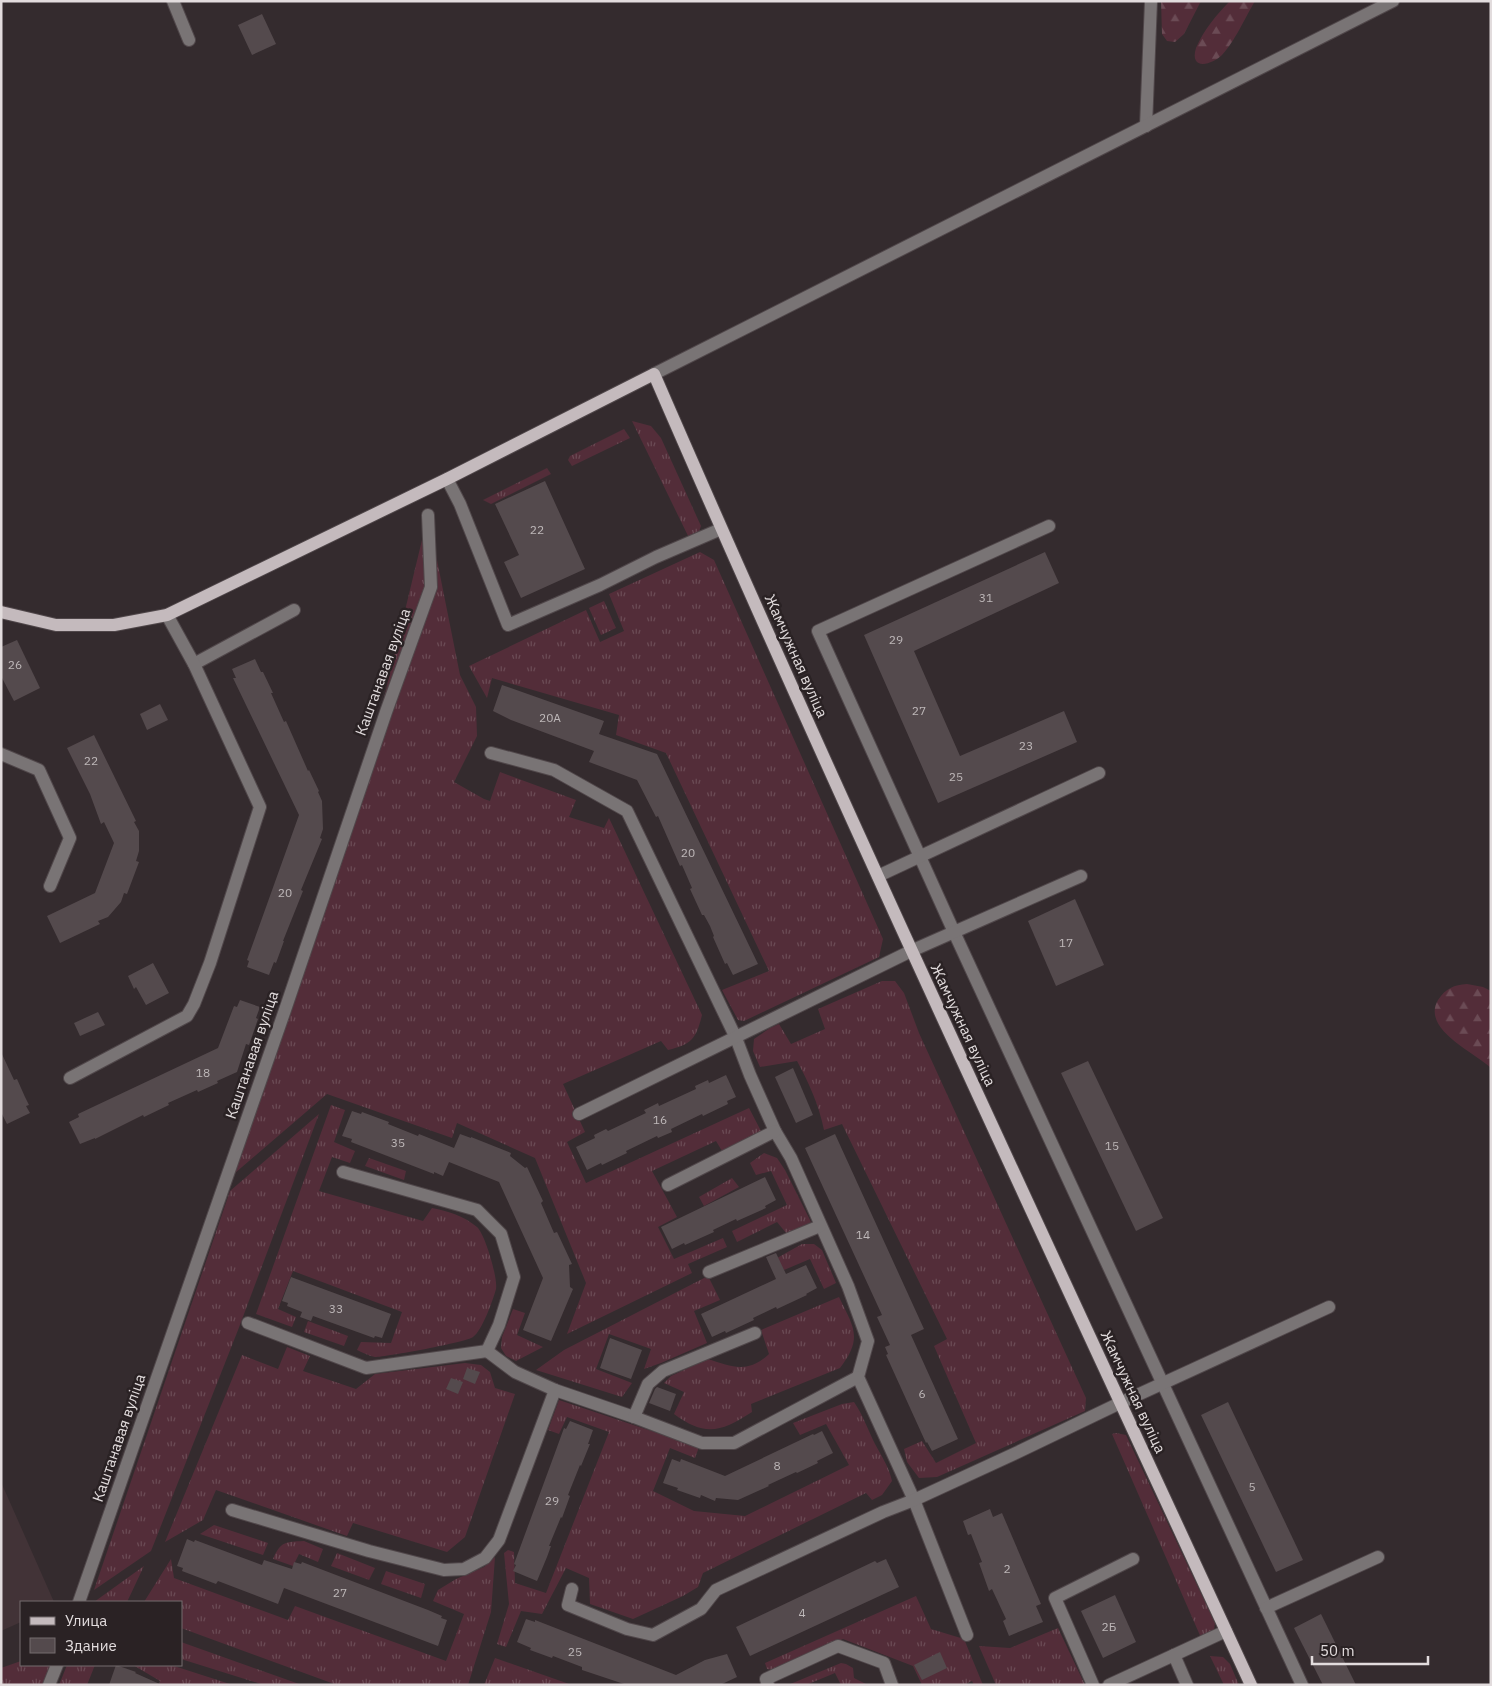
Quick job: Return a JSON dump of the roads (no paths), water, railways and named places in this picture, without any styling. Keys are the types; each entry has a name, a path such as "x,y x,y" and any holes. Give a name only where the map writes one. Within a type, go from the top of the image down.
{"main road":[{"path":"1,612 56,625 114,625 167,615 447,479 654,374"},
{"name":"Жамчужная вуліца","path":"654,374 721,529 911,951 1251,1685"}],"street":[{"path":"173,1 189,40"},
{"path":"1146,126 1151,1"},
{"path":"654,374 1393,1"},
{"path":"447,479 460,504 508,625 721,529"},
{"name":"Каштанавая вуліца","path":"79,1601 286,1010 386,712 431,587 428,515"},
{"path":"1049,526 818,631 954,932 1302,1685"},
{"path":"194,664 294,610"},
{"path":"70,1078 187,1016 194,1004 210,963 260,807 194,664 167,615"},
{"path":"491,753 554,770 628,811 736,1038 775,1131 791,1158 848,1286 868,1341 858,1378 914,1500 967,1635"},
{"path":"1,754 39,770 70,838 50,886"},
{"path":"878,876 1099,773"},
{"path":"580,1114 911,951 1080,876"},
{"path":"668,1185 775,1131"},
{"path":"343,1172 477,1210 501,1234 514,1276 499,1325 487,1351"},
{"path":"709,1272 820,1226"},
{"path":"572,1588 568,1605 627,1629 653,1636 701,1609 716,1590 1329,1307"},
{"path":"248,1322 366,1368 487,1351 515,1372 555,1390 702,1443 734,1443 858,1378"},
{"path":"634,1417 648,1384 663,1371 755,1333"},
{"path":"232,1510 444,1570 464,1569 485,1558 499,1540 555,1390"},
{"path":"1266,1608 1378,1556"},
{"path":"1093,1685 1055,1598 1133,1559"},
{"path":"1109,1685 1226,1631"},
{"path":"768,1685 766,1679 838,1646 884,1663 892,1685"},
{"path":"1174,1655 1187,1685"},
{"path":"50,1685 57,1666"}]}
